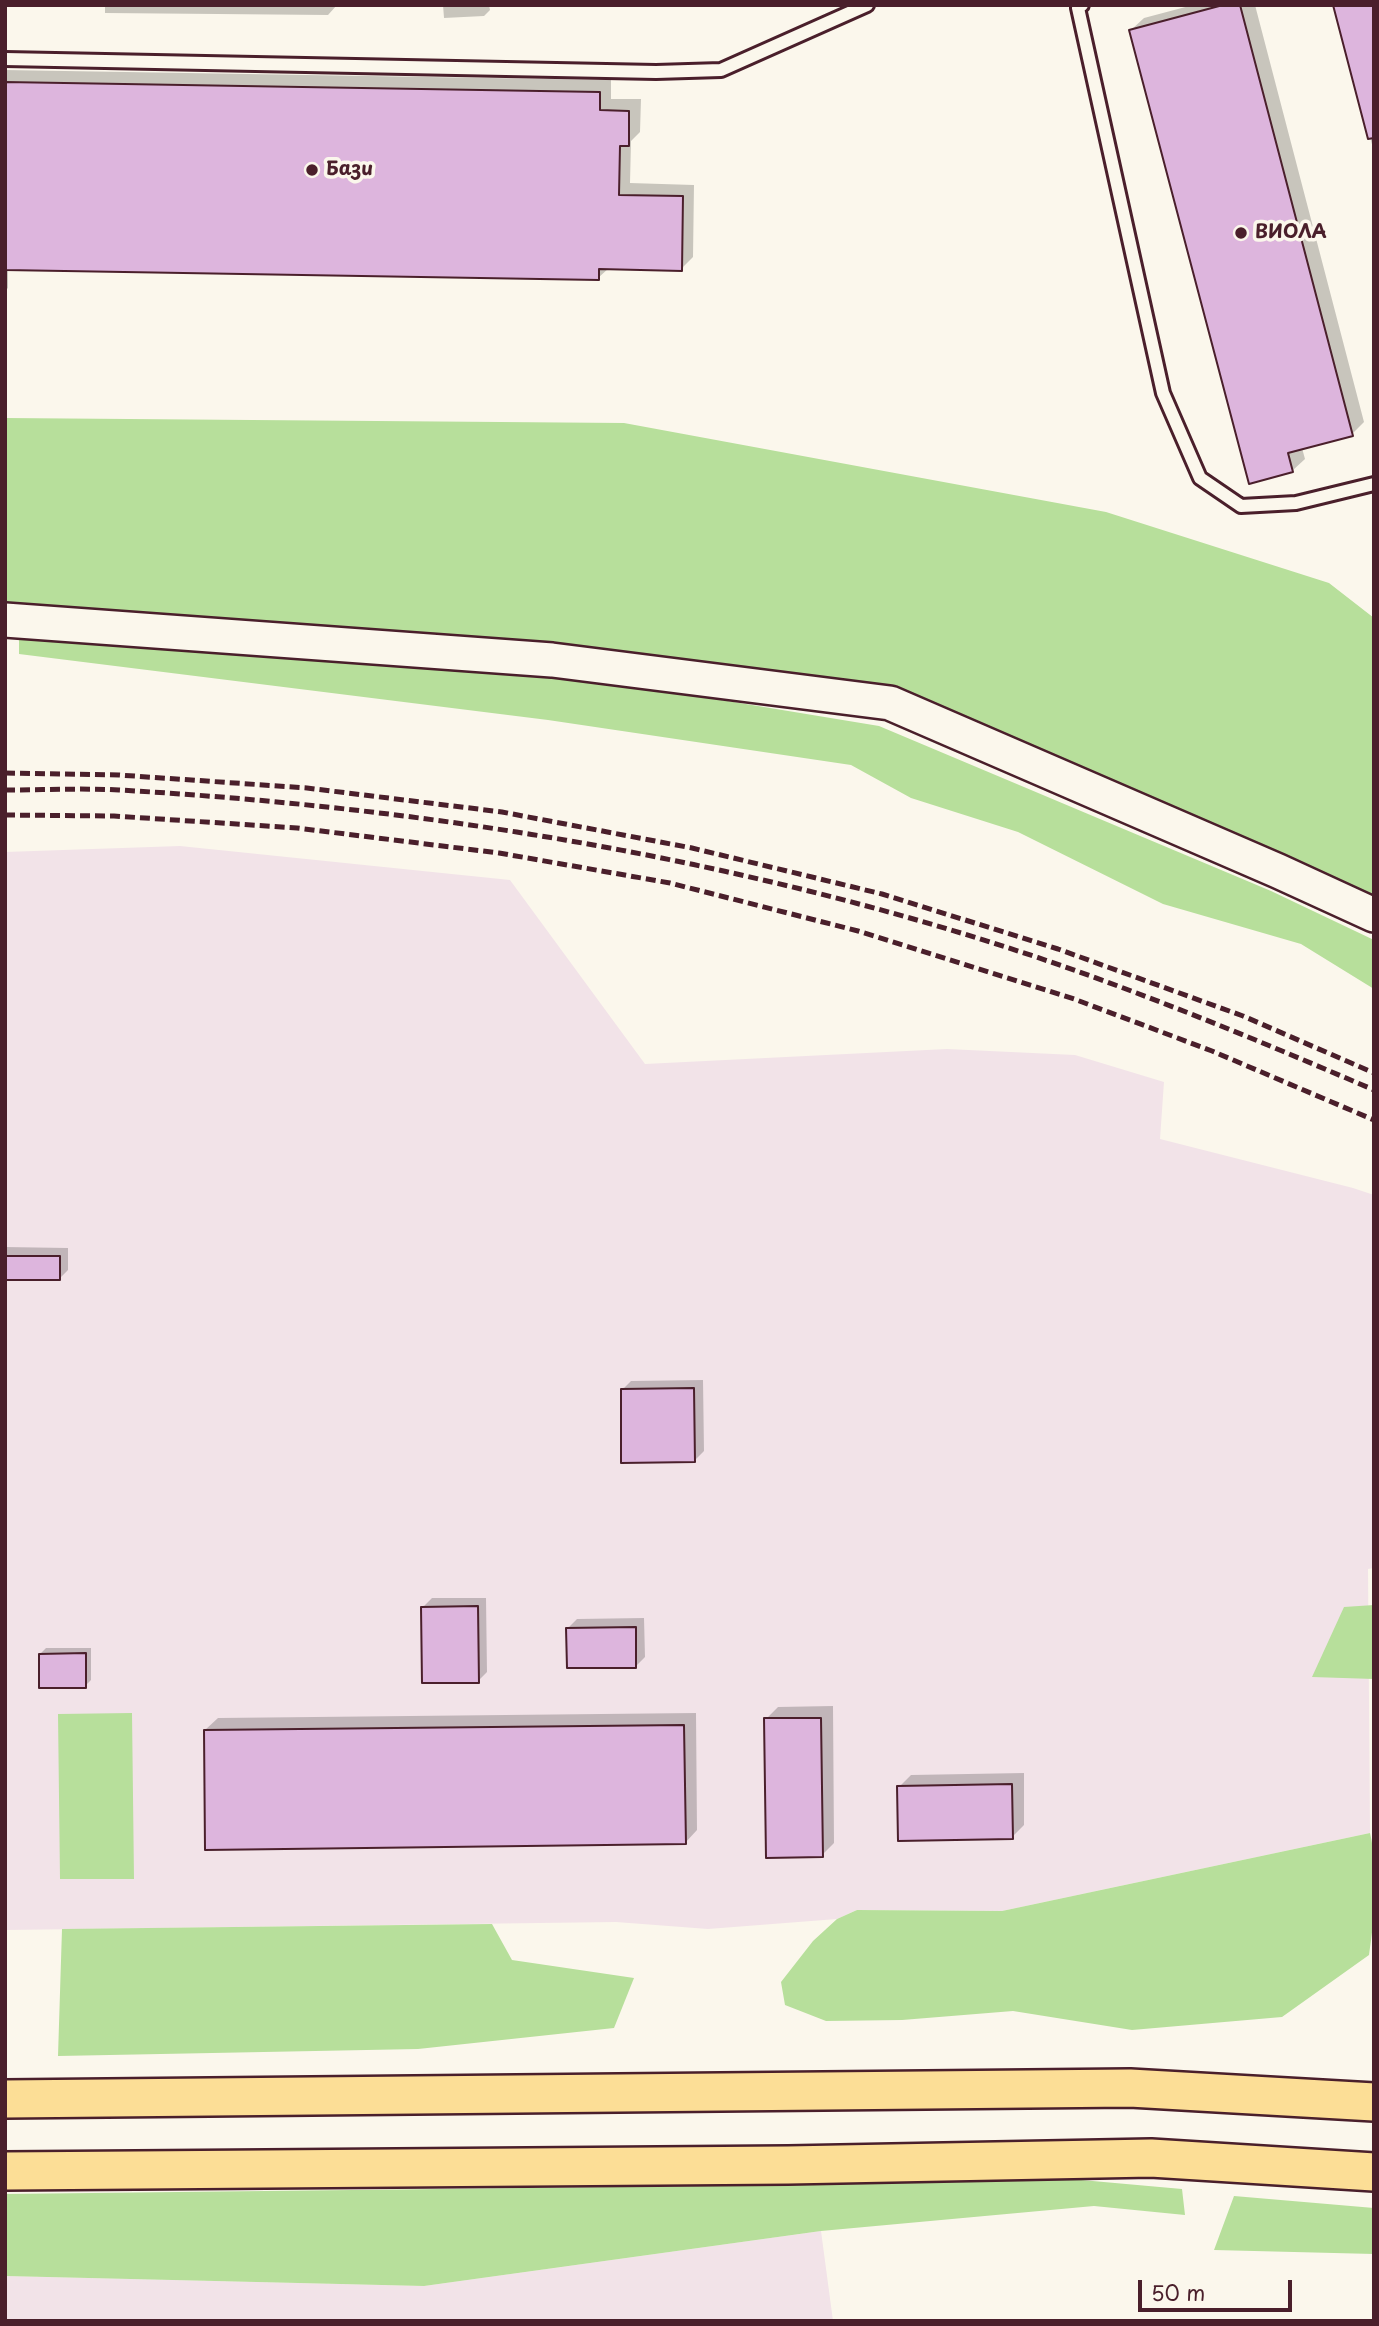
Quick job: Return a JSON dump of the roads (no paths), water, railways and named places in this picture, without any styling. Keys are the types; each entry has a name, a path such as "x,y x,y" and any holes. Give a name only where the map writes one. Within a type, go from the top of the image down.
{"main road":[{"path":"5,2099 1130,2088 1374,2102"},
{"path":"5,2171 788,2165 1151,2158 1374,2172"}],"street":[{"path":"5,620 552,660 890,704 1374,915"}],"lane":[{"path":"5,59 642,71 720,70 867,5"},
{"path":"1082,5 1078,8 1163,393 1200,478 1241,506 1296,503 1374,484"}],"railway":[{"path":"5,773 119,775 307,788 502,812 692,848 882,894 1058,949 1243,1016 1374,1073"},
{"path":"5,790 119,790 355,810 591,844 707,868 938,926 1051,962 1214,1023 1374,1090"},
{"path":"5,815 114,816 297,828 499,853 670,883 858,931 1074,999 1212,1051 1374,1120"}],"place":[{"name":"Бази","path":"312,170"},
{"name":"ВИОЛА","path":"1241,233"}]}
